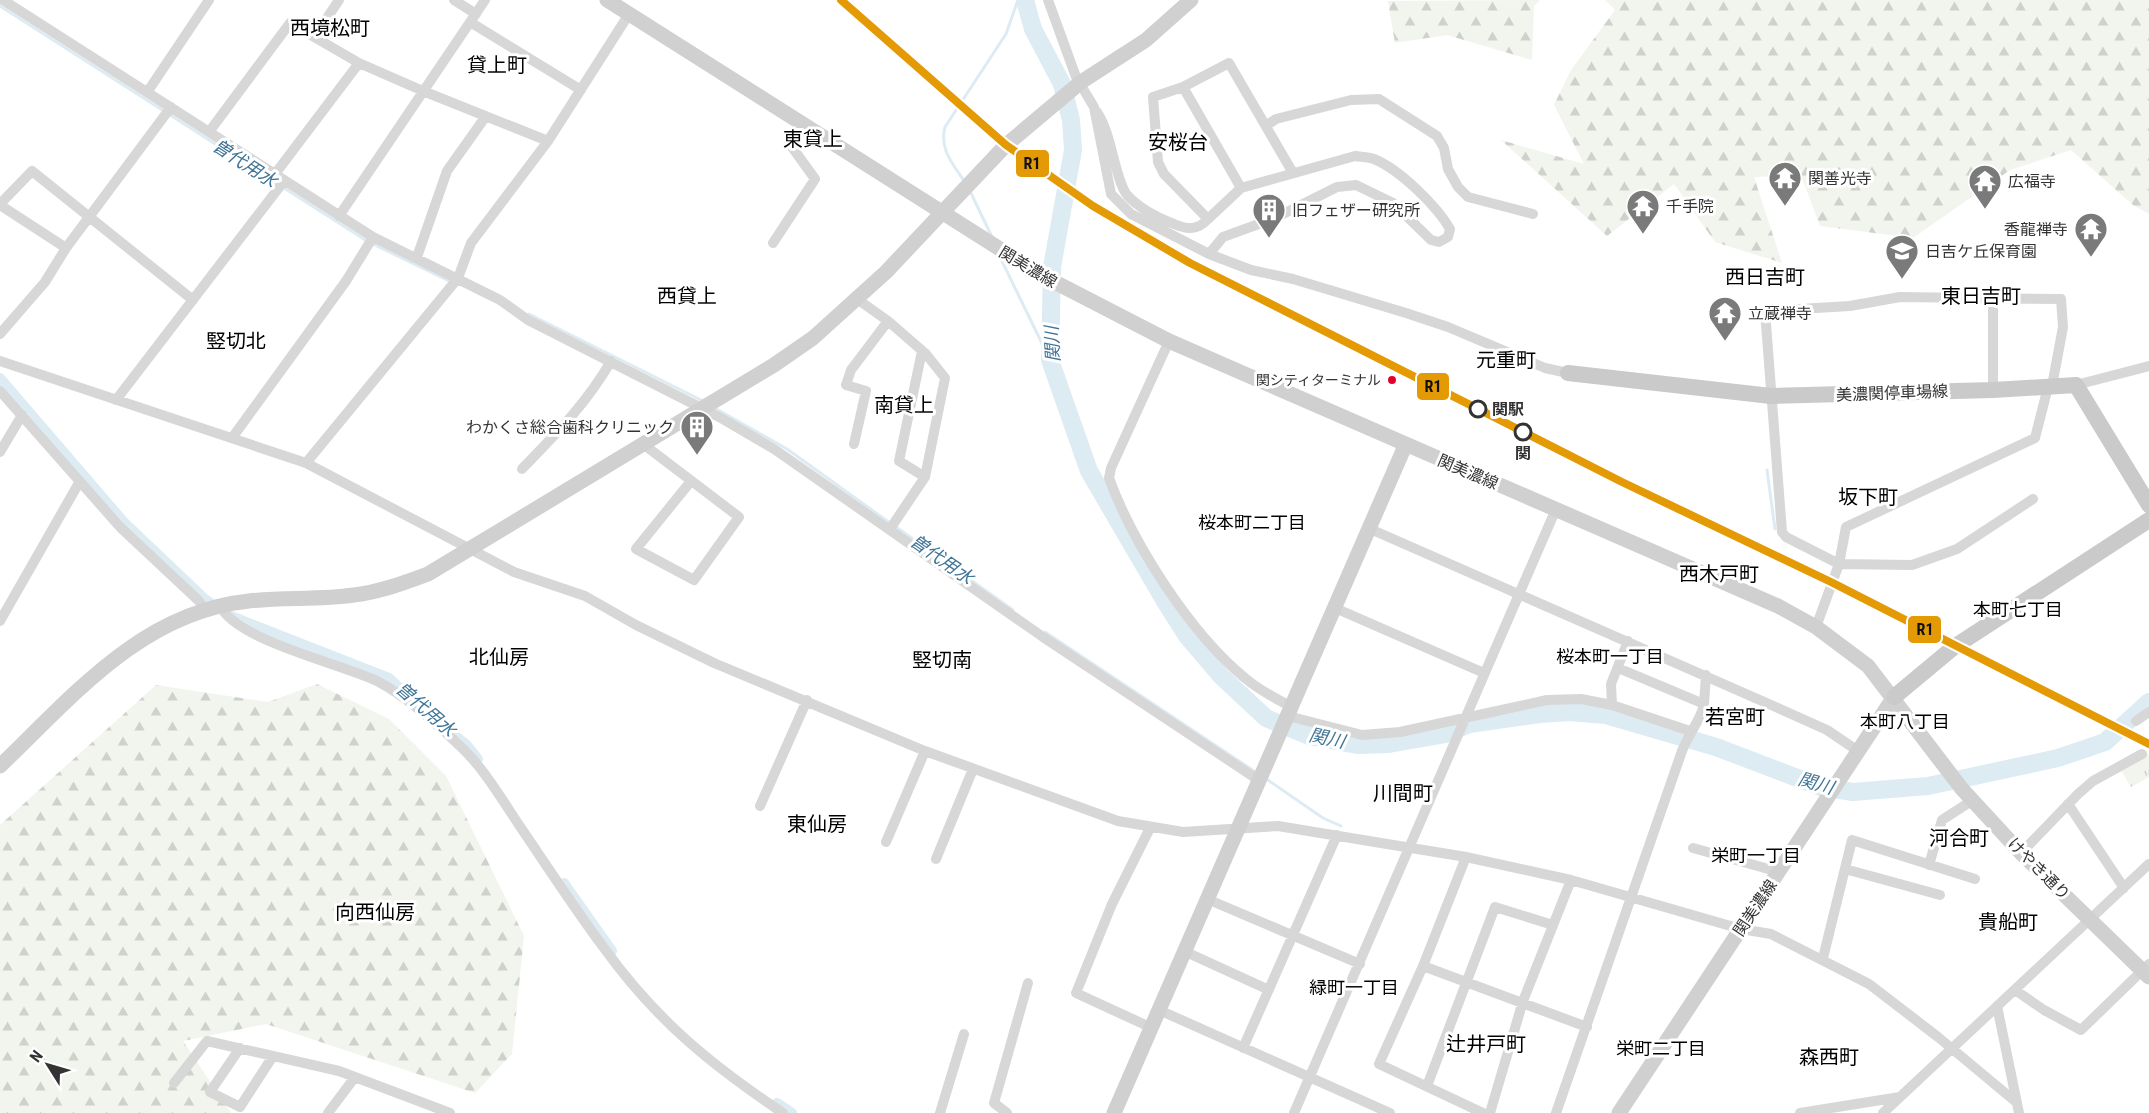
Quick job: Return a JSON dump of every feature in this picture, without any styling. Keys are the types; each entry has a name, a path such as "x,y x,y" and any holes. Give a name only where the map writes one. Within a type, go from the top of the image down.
{"main road":[{"name":"美濃関停車場線","path":"1568,372 1771,396 1993,390 2076,385"},
{"path":"2076,385 2149,505"},
{"path":"1894,697 1954,647 2149,520"}],"street":[{"path":"3,0 373,237 500,300 528,320 721,418 774,449 1043,637 1260,781"},
{"path":"148,92 209,0"},
{"path":"315,36 339,0"},
{"path":"454,0 473,18 581,90"},
{"path":"339,216 485,0"},
{"name":"関美濃線","path":"608,0 942,214 1065,289 1169,341 1405,446 1778,606 1816,627 1868,666 1894,697 1619,1113"},
{"path":"0,766 120,652 167,623 204,609 248,601 354,595 400,584 428,574 702,410 813,338 857,299 942,214 1006,145 1081,82 1146,40 1191,0"},
{"path":"1050,1 1077,77 1105,123 1126,193 1156,217 1190,229 1201,226 1241,188 1355,156 1372,158 1390,169 1441,213 1450,229 1448,237 1439,242 1431,240 1393,203 1356,185 1338,187 1275,218 1223,237 1209,254"},
{"path":"306,463 458,278 471,243 548,141 629,14"},
{"path":"209,132 290,23 359,63 548,141"},
{"path":"116,400 193,300 359,63"},
{"path":"1208,219 1164,174 1158,162 1153,97 1183,87 1229,63 1293,173"},
{"path":"1183,87 1241,188"},
{"path":"1267,125 1275,119 1340,103 1379,99 1437,136 1444,148 1453,178 1468,198 1533,214"},
{"path":"0,334 45,282 66,248 171,107"},
{"path":"1094,107 1111,194 1131,214 1209,254 1251,270 1293,279 1438,323 1545,368 1568,372"},
{"path":"417,257 447,171 486,116"},
{"path":"773,243 816,179 792,147 805,126"},
{"path":"66,248 0,205 32,171 193,300"},
{"path":"232,438 346,281 373,237"},
{"path":"1816,627 1839,564 1846,527 2036,438 2063,327 2061,299 1900,297 1850,306 1765,311 1782,532 1786,537 1839,564 1912,566 1957,549 2033,499"},
{"path":"1993,298 1993,390"},
{"path":"857,299 888,321 922,351 945,378 925,477 890,529"},
{"path":"854,444 866,391 846,385 851,370 888,321"},
{"path":"1169,341 1111,468 1109,478 1144,550 1180,605 1217,652 1246,679 1290,712 1362,735 1400,732 1465,720 1547,700 1581,699 1612,705 1690,731"},
{"path":"922,351 899,461 925,477"},
{"path":"0,361 306,463 514,572 585,596 636,625 714,663 925,751 1118,821 1183,832 1239,830 1278,825 1466,857 1571,880 1741,929 1771,934 1823,958 1869,984 1938,1036 2018,1107"},
{"path":"522,469 574,415 597,385 611,361"},
{"path":"2076,385 2149,366"},
{"path":"0,391 120,527 199,601 204,609"},
{"path":"0,452 22,415"},
{"path":"643,444 739,517 694,580 636,549 691,481"},
{"path":"1114,1113 1405,446"},
{"path":"0,621 80,481"},
{"path":"1294,1113 1556,509"},
{"path":"1368,528 1827,730 1858,751"},
{"path":"220,606 226,616 270,641 375,681 396,692 460,746 492,784 604,949 670,1028 692,1047 783,1113"},
{"path":"1335,608 1485,673"},
{"path":"1612,705 1611,684 1628,641"},
{"path":"1618,668 1704,704"},
{"path":"1556,1113 1682,751 1690,731 1703,714 1706,675"},
{"name":"けやき通り","path":"1894,697 1967,795 2021,853 2147,971"},
{"path":"760,806 807,700"},
{"path":"2136,721 2149,712"},
{"path":"886,842 925,751"},
{"path":"2021,853 2093,781 2142,754"},
{"path":"936,858 973,769"},
{"path":"1929,865 1942,820 1967,795"},
{"path":"2068,804 2124,888"},
{"path":"1150,828 1113,904 1076,993 1152,1028"},
{"path":"1243,1048 1337,835"},
{"path":"1823,958 1852,840 1975,879"},
{"path":"1693,848 1779,872"},
{"path":"1466,857 1423,966 1378,1064 1483,1113"},
{"path":"1883,1113 2149,864"},
{"path":"1845,869 1941,895"},
{"path":"1490,1113 1523,1001 1571,880"},
{"path":"1207,899 1360,964"},
{"path":"1427,1086 1495,907 1553,926"},
{"path":"1186,952 1269,990"},
{"path":"1423,966 1523,1001 1587,1027"},
{"path":"2015,990 2044,1010 2081,1030 2147,971"},
{"path":"1007,1113 994,1103 1028,983"},
{"path":"1997,1006 2018,1107"},
{"path":"1159,1010 1390,1113"},
{"path":"940,1113 964,1034"},
{"path":"174,1083 207,1041 355,1077 423,1108 450,1113"},
{"path":"240,1048 210,1092 240,1107 273,1056"},
{"path":"328,1113 355,1077"},
{"path":"1800,1113 1900,1097"}],"green space":[{"path":"1540,0 1534,6 1532,60 1447,35 1395,43 1388,1"},
{"path":"1605,0 2149,0 2149,214 2133,205 2071,150 2010,170 1913,238 1820,226 1801,175 1754,177 1782,263 1715,242 1674,184 1607,236 1501,140 1584,164 1554,105 1571,70 1615,10"},
{"path":"317,684 389,719 446,776 524,936 512,1054 475,1093 266,1024 183,1041 231,1113 0,1113 0,825 156,685 268,702"},
{"path":"2149,753 2149,777 2131,787 2120,769"}],"waterway":[{"path":"964,181 945,149 945,127 1006,34 1018,0"},
{"name":"関川","path":"1025,0 1033,29 1062,84 1071,120 1073,150 1052,267 1050,360 1089,471 1166,603 1187,636 1221,676 1266,718 1309,736 1357,745 1389,744 1446,734 1469,724 1540,714 1569,712 1606,715 1716,747 1821,787 1853,792 1928,786 2058,758 2105,742 2149,702"},
{"name":"曽代用水","path":"0,6 367,241"},
{"path":"969,189 992,237"},
{"name":"曽代用水","path":"373,244 451,282"},
{"path":"999,255 1050,360"},
{"name":"曽代用水","path":"529,314 705,402"},
{"name":"曽代用水","path":"0,378 123,521 205,599 218,608"},
{"name":"曽代用水","path":"713,407 787,449 890,523"},
{"path":"1767,470 1775,529"},
{"name":"曽代用水","path":"896,527 1013,610"},
{"name":"曽代用水","path":"231,616 389,678 414,701"},
{"name":"曽代用水","path":"1045,632 1257,773"},
{"name":"曽代用水","path":"453,734 467,745 478,759"},
{"name":"曽代用水","path":"1265,778 1323,818 1341,826"},
{"name":"曽代用水","path":"564,883 612,951"},
{"name":"曽代用水","path":"777,1103 792,1113"}],"transit line":[{"name":"R1","path":"841,0 1006,145 1093,206 1190,263 1622,482 1831,582 2149,744"}],"place":[{"name":"関善光寺","path":"1785,207"},
{"name":"広福寺","path":"1985,210"},
{"name":"千手院","path":"1643,235"},
{"name":"旧フェザー研究所","path":"1269,239"},
{"name":"香龍禅寺","path":"2091,258"},
{"name":"日吉ケ丘保育園","path":"1902,280"},
{"name":"立蔵禅寺","path":"1725,342"},
{"name":"関シティターミナル","path":"1392,380"},
{"name":"関駅","path":"1478,409"},
{"name":"関","path":"1523,432"},
{"name":"わかくさ総合歯科クリニック","path":"697,456"}],"district":[{"name":"西境松町","path":"330,28"},
{"name":"貸上町","path":"497,65"},
{"name":"東貸上","path":"813,139"},
{"name":"安桜台","path":"1178,142"},
{"name":"西日吉町","path":"1765,277"},
{"name":"西貸上","path":"687,296"},
{"name":"東日吉町","path":"1981,296"},
{"name":"竪切北","path":"236,341"},
{"name":"元重町","path":"1506,360"},
{"name":"南貸上","path":"904,405"},
{"name":"坂下町","path":"1868,497"},
{"name":"桜本町二丁目","path":"1252,522"},
{"name":"西木戸町","path":"1719,574"},
{"name":"本町七丁目","path":"2018,609"},
{"name":"桜本町一丁目","path":"1610,656"},
{"name":"北仙房","path":"499,657"},
{"name":"竪切南","path":"942,660"},
{"name":"若宮町","path":"1735,717"},
{"name":"本町八丁目","path":"1905,721"},
{"name":"川間町","path":"1403,793"},
{"name":"東仙房","path":"817,824"},
{"name":"河合町","path":"1959,838"},
{"name":"栄町一丁目","path":"1756,855"},
{"name":"向西仙房","path":"375,912"},
{"name":"貴船町","path":"2008,922"},
{"name":"緑町一丁目","path":"1354,987"},
{"name":"辻井戸町","path":"1486,1044"},
{"name":"栄町二丁目","path":"1661,1048"},
{"name":"森西町","path":"1829,1057"}]}
